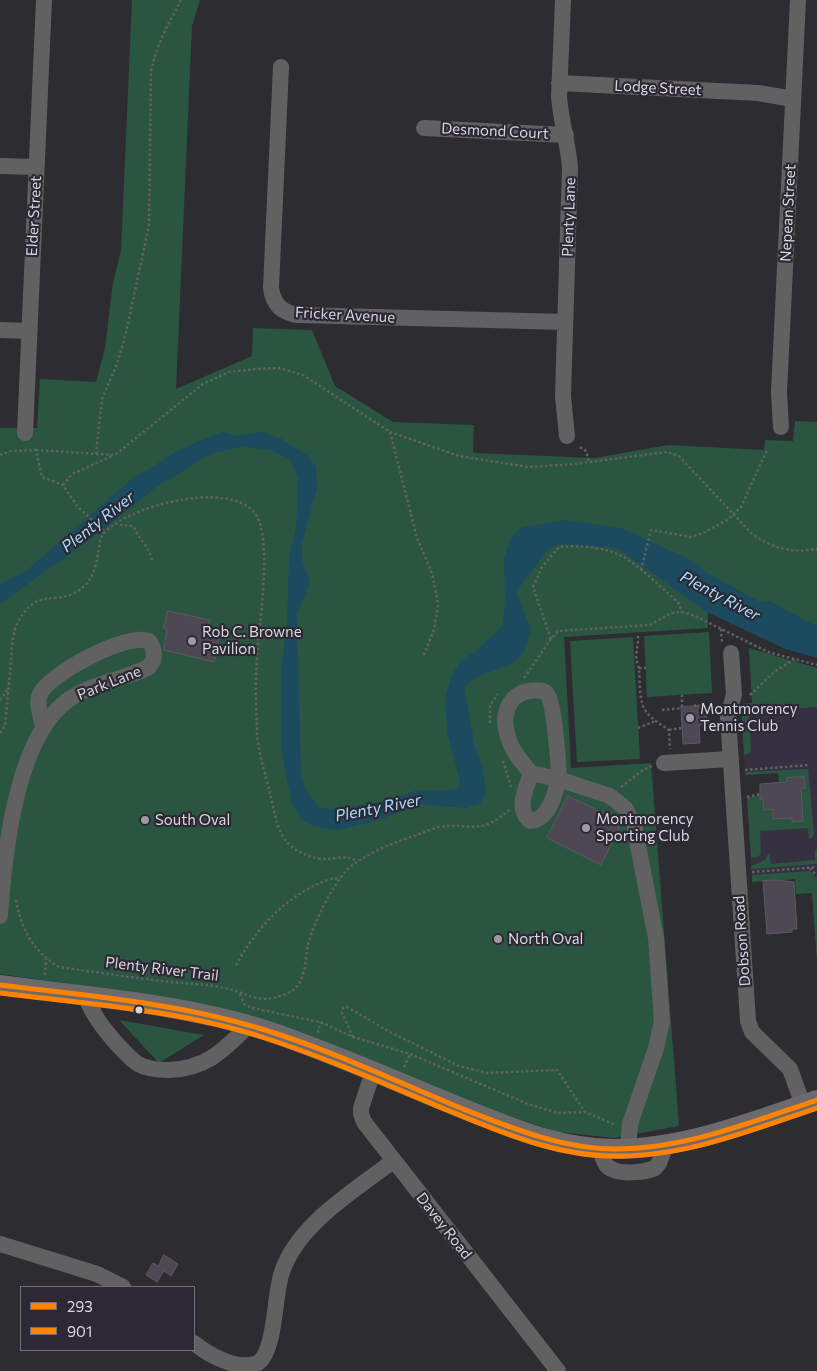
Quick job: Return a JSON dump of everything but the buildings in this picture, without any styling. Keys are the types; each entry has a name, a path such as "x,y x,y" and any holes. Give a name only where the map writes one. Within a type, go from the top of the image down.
{"main road":[{"path":"0,984 173,1009 248,1026 287,1038 489,1119 547,1139 576,1146 628,1149 666,1144 723,1131 810,1102"}],"street":[{"name":"Elder Street","path":"25,433 44,0"},
{"name":"Plenty Lane","path":"563,0 559,83 560,113 566,135 570,167 563,396 567,436"},
{"name":"Nepean Street","path":"781,427 779,392 798,0"},
{"name":"Fricker Avenue","path":"280,67 271,288 275,303 280,308 287,312 298,314 565,322"},
{"name":"Lodge Street","path":"559,83 793,94"},
{"name":"Desmond Court","path":"424,128 566,135"},
{"path":"0,166 36,167"},
{"path":"0,330 29,331"},
{"name":"Park Lane","path":"0,916 6,850 26,765 42,728 58,708 77,694 149,667 154,654 149,641 141,639 104,650 62,672 39,695 38,705 42,728"},
{"name":"Dobson Road","path":"731,653 734,694 728,717 749,1025 755,1035 790,1068 810,1102"},
{"path":"531,774 521,807 524,817 530,821 536,821 544,816 549,808 558,779 552,708 549,696 543,691 527,691 519,695 508,705 505,723 509,741 519,758 531,774 558,779 610,796 625,808 634,825 652,912 662,1011 660,1033 630,1124 628,1149"},
{"path":"668,763 730,758"},
{"path":"85,995 96,1019 129,1056 141,1066 155,1069 184,1070 202,1063 223,1050 248,1026"},
{"name":"Davey Road","path":"373,1072 362,1103 361,1114 364,1122 558,1371"},
{"path":"600,1148 604,1162 611,1169 616,1171 638,1171 652,1170 658,1166 666,1144"},
{"path":"195,1344 227,1364 238,1368 247,1368 258,1363 265,1355 270,1344 278,1288 288,1259 314,1223 393,1161"},
{"path":"0,1244 97,1274 121,1286"}],"path":[{"path":"96,454 102,399 126,333 150,225 151,72 154,56 163,34 181,0"},
{"path":"64,485 72,474 115,455 203,384 228,372 280,368 303,374 390,432 459,456 528,467 589,462 667,452 679,456 736,514 752,534 764,542 784,550 817,550"},
{"path":"390,432 417,538 432,573 438,604 434,630 423,657"},
{"path":"580,447 586,451 589,462"},
{"path":"36,450 42,477 64,485 77,506 103,530 104,534"},
{"path":"0,455 11,451 36,450 115,455"},
{"path":"640,570 651,530 697,536 736,514 767,450"},
{"path":"0,732 5,726 15,627 24,612 34,602 78,592 87,584 94,570 101,538 115,523 143,509 184,499 225,498 244,504 259,518 263,533 264,549 256,661 257,733 277,821 286,842 301,853 324,859 351,858 357,862"},
{"path":"115,523 121,526 130,525 134,527 137,536 142,540 152,557 152,562"},
{"path":"551,638 533,587 542,567 559,547 588,548 616,554 627,559 678,602 682,612"},
{"path":"518,682 528,674 551,638 562,630 650,625 672,613 682,612 695,616 768,652 817,665"},
{"path":"638,636 636,663 639,668 638,691 645,710 655,721 669,730 682,728"},
{"path":"750,695 774,672 795,659"},
{"path":"639,668 646,668"},
{"path":"0,700 9,689"},
{"path":"492,729 489,716 490,705 502,691"},
{"path":"662,710 681,708 682,695"},
{"path":"694,706 699,705 702,712"},
{"path":"638,728 655,721"},
{"path":"610,796 643,770 668,763 669,730"},
{"path":"502,757 512,793"},
{"path":"744,770 809,765"},
{"path":"746,797 760,794"},
{"name":"Plenty River Trail","path":"2,883 10,883 14,886 22,924 31,943 46,959 59,967 224,987 258,998 270,998 293,991 298,984 303,975 309,940 324,905 345,872 357,862 379,850 438,827 473,828 487,825 507,812 512,807 512,803"},
{"path":"752,872 817,867"},
{"path":"810,868 817,876"},
{"path":"236,966 254,937 287,902 332,878 340,879"},
{"path":"239,993 244,1004 252,1008 320,1022 354,1037 410,1054 528,1104 556,1113 585,1112 603,1120"},
{"path":"354,1037 342,1012 343,1008 347,1007 390,1032 459,1066 487,1073 557,1070 585,1112"}],"shaded area":[{"path":"749,648 817,668 817,961 811,878 752,882 749,829 807,825 803,771 745,775 741,704 752,703"}],"green space":[{"path":"132,0 200,0 192,26 176,389 252,356 253,328 312,330 335,386 393,422 474,425 473,453 595,458 668,445 764,450 765,440 793,441 795,421 817,422 817,640 707,592 708,628 564,637 571,768 651,763 679,1126 614,1138 558,1132 135,993 0,974 0,428 37,428 40,379 96,382 105,348 113,282 121,251"},
{"path":"709,632 712,693 647,697 644,636"},
{"path":"633,637 640,759 577,762 570,641"},
{"path":"749,648 817,668 817,707 749,712 751,751 744,755 741,704 752,703"},
{"path":"808,769 814,834 812,838 809,839 808,828 760,831 761,854 751,858 747,798 760,795 763,799 764,810 773,809 773,819 786,818 784,782 779,783 778,773 745,774 748,772"},
{"path":"815,850 817,850 817,864 751,869 751,866 765,860 769,853 771,864 815,860"},
{"path":"810,871 817,879 817,961 812,893 796,894 795,879 752,882 752,875"},
{"path":"119,1020 204,1035 159,1063"}],"water":[{"name":"Plenty River","path":"222,432 237,436 261,432 280,438 308,456 316,467 317,488 302,544 302,559 310,582 297,614 301,776 305,789 320,808 334,809 384,801 415,791 459,788 460,781 447,732 445,699 451,677 461,660 475,652 503,625 505,600 504,559 511,537 521,528 564,520 621,528 691,560 707,573 760,602 769,601 812,624 817,624 817,658 785,649 707,612 617,548 560,544 549,548 516,592 531,629 524,651 514,663 476,677 464,687 475,747 483,770 486,791 480,804 466,808 420,804 372,822 337,830 313,826 301,819 292,804 281,748 282,665 287,622 289,557 296,528 298,478 290,459 270,450 242,447 212,453 155,488 103,530 0,604 0,584 26,571 134,477 176,451"}],"transit line":[{"name":"293","path":"0,985 134,1001 233,1021 315,1047 500,1123 538,1136 595,1148 641,1148 693,1139 718,1133 817,1100"},
{"name":"901","path":"0,993 134,1009 233,1028 311,1054 508,1134 571,1152 615,1156 667,1152 718,1141 817,1108"}],"place":[{"name":"Rob C. Browne Pavilion","path":"192,641"},
{"name":"Montmorency Tennis Club","path":"690,718"},
{"name":"South Oval","path":"145,820"},
{"name":"Montmorency Sporting Club","path":"586,828"},
{"name":"North Oval","path":"498,939"}]}
